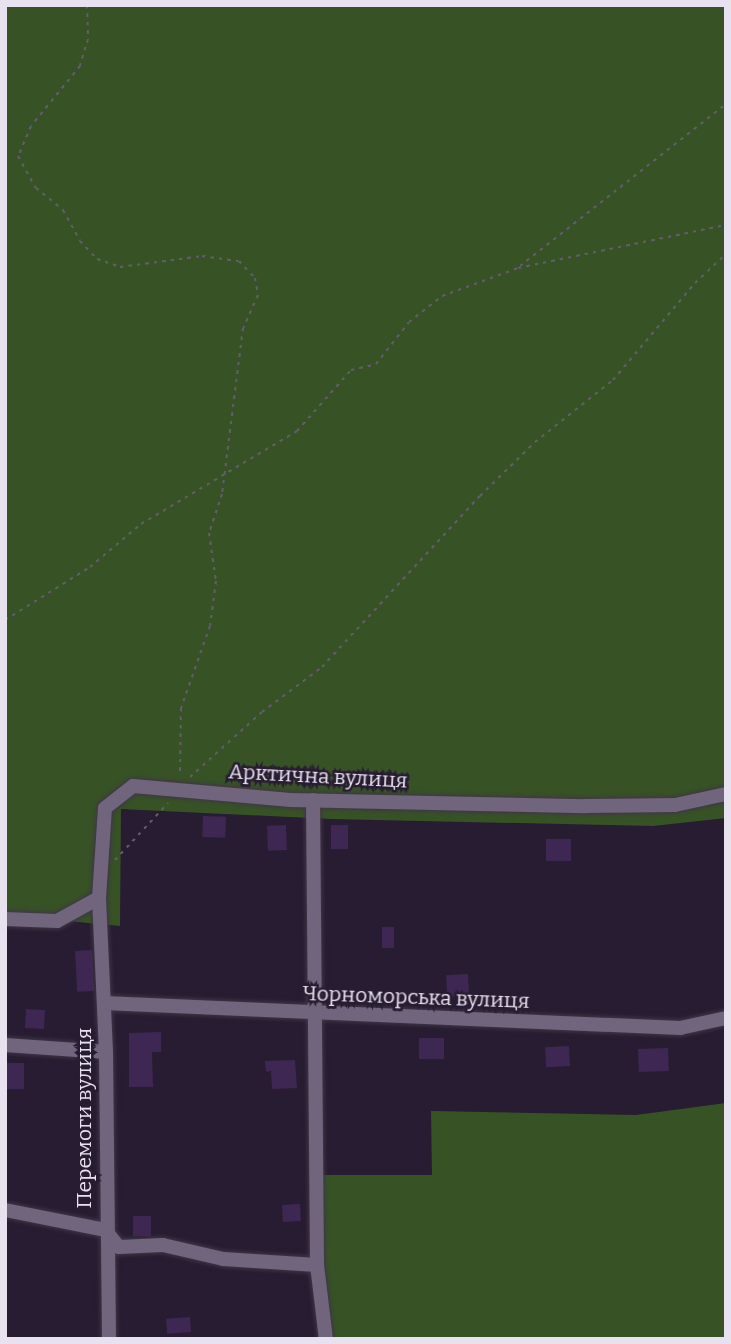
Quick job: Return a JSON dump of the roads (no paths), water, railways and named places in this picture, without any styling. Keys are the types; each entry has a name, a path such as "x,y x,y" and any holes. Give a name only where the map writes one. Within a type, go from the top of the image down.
{"lane":[{"name":"Арктична вулиця","path":"99,898 105,808 133,786 313,800 675,805 726,794"},
{"path":"313,800 317,1014 317,1265 326,1339"},
{"path":"5,919 57,921 99,898"},
{"name":"Перемоги вулиця","path":"99,898 106,1052 105,1230 110,1339"},
{"name":"Чорноморська вулиця","path":"104,1003 680,1028 726,1018"},
{"path":"5,1045 106,1052"},
{"path":"5,1210 105,1230 119,1247 163,1245 223,1259 317,1265"}]}
